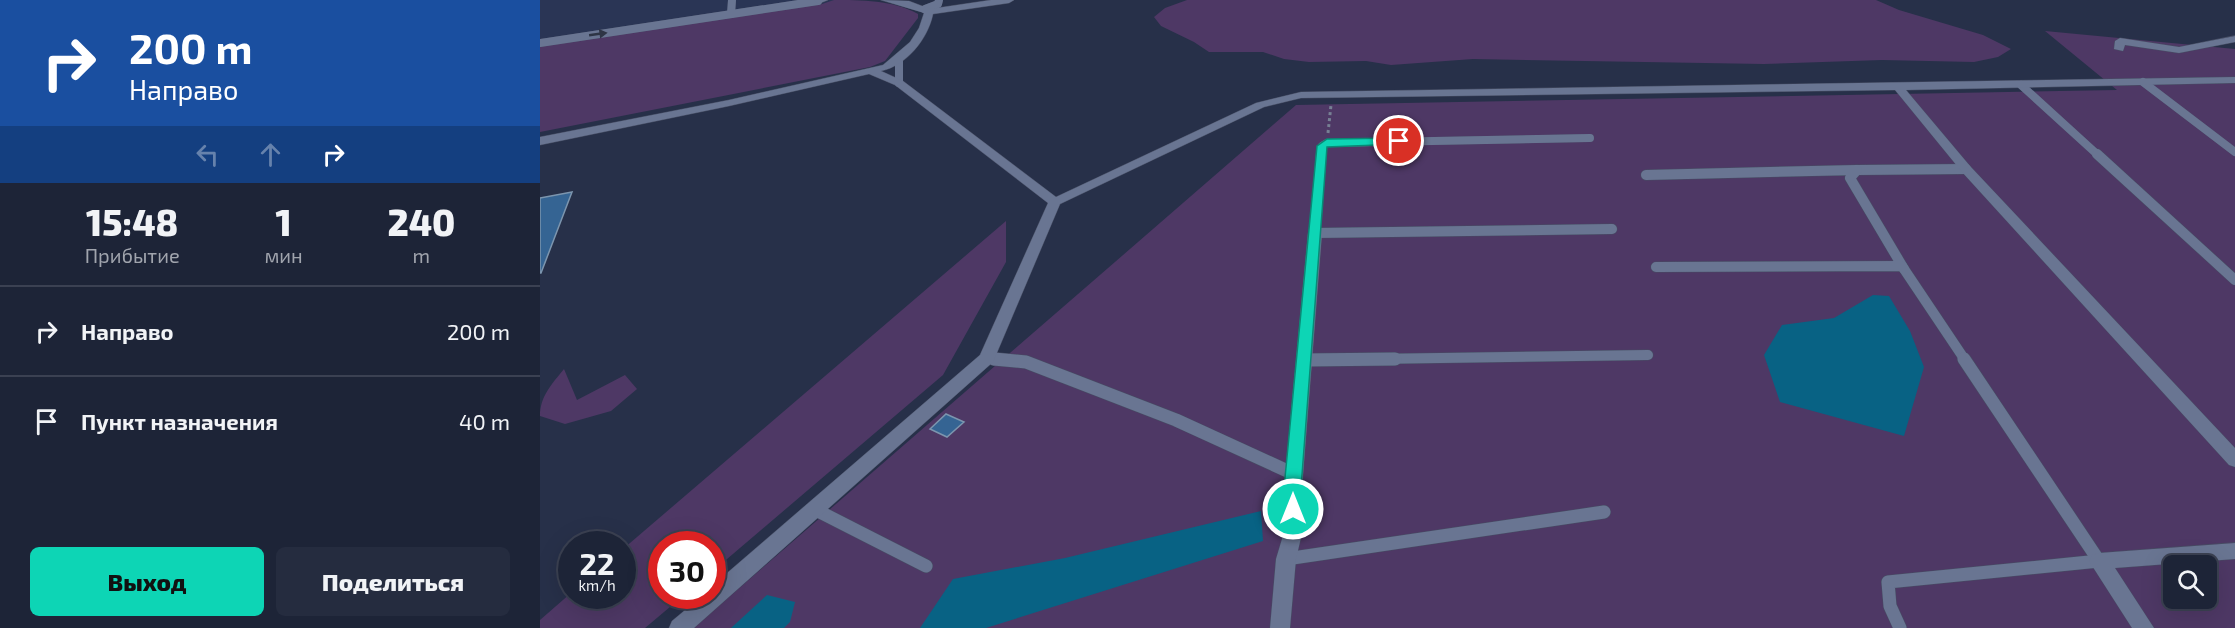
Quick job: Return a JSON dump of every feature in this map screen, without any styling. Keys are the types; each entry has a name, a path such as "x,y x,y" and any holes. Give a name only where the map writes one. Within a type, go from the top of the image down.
{"street":[{"path":"815,0 824,0"},
{"path":"886,0 927,10 1009,0"},
{"path":"540,141 873,72 899,60 928,19 927,10"},
{"path":"2119,50 2120,41 2179,50 2235,39"},
{"path":"873,72 899,83 1055,202"},
{"path":"679,628 987,358 1055,202 1260,105 1301,95 1340,93 1898,87 2235,80"},
{"path":"1898,87 1966,169 2235,460"},
{"path":"1280,628 1286,559 1294,529 1294,474 1315,233"},
{"path":"2144,628 2099,561 2235,551"}],"lane":[{"path":"730,14 732,0"},
{"path":"752,11 772,0"},
{"path":"540,43 815,0"},
{"path":"927,10 938,4 939,0"},
{"path":"899,60 899,83"},
{"path":"2143,82 2235,152"},
{"path":"2020,85 2235,280"},
{"path":"1590,138 1327,143 1322,146 1315,233 1612,229"},
{"path":"1646,175 1966,169"},
{"path":"1857,170 1850,178 1905,272 2099,561 1888,582 1890,606 1900,628"},
{"path":"1656,267 1902,266 1905,272"},
{"path":"1304,360 1648,355"},
{"path":"987,358 1026,362 1176,420 1294,474"},
{"path":"814,509 926,566"},
{"path":"1286,559 1604,512"}],"path":[{"path":"1327,143 1331,104 1340,93"}],"shaded area":[{"path":"540,0 838,0 819,5 540,46"},
{"path":"834,0 888,3 909,9 918,14 918,18 885,61 870,67 540,132 540,46 818,3 819,5"},
{"path":"1187,0 1876,0 1899,10 1983,35 2011,49 1998,57 1974,62 1882,60 1764,64 1473,59 1391,65 1366,61 1309,62 1284,59 1263,52 1209,52 1161,26 1154,17 1165,8"},
{"path":"2045,31 2235,49 2235,628 693,628 715,609 726,609 726,599 1296,105 2117,90"},
{"path":"1006,221 1006,262 943,375 726,560 726,531 648,531 648,609 668,609 645,628 540,628 540,620 558,604 558,609 636,609 636,538"},
{"path":"1873,295 1889,296 1910,331 1924,367 1904,436 1780,402 1764,355 1782,325 1834,318"},
{"path":"564,369 577,400 625,375 637,389 611,411 565,424 540,416 544,396"},
{"path":"1261,511 1263,541 986,628 920,628 953,579 1065,558"},
{"path":"767,595 795,602 790,622 784,628 731,628"}],"building":[{"path":"572,192 541,273 540,273 540,198"},
{"path":"946,414 964,422 947,437 930,429"}],"route":[{"path":"1293,509 1322,146 1327,143 1399,141"}]}
